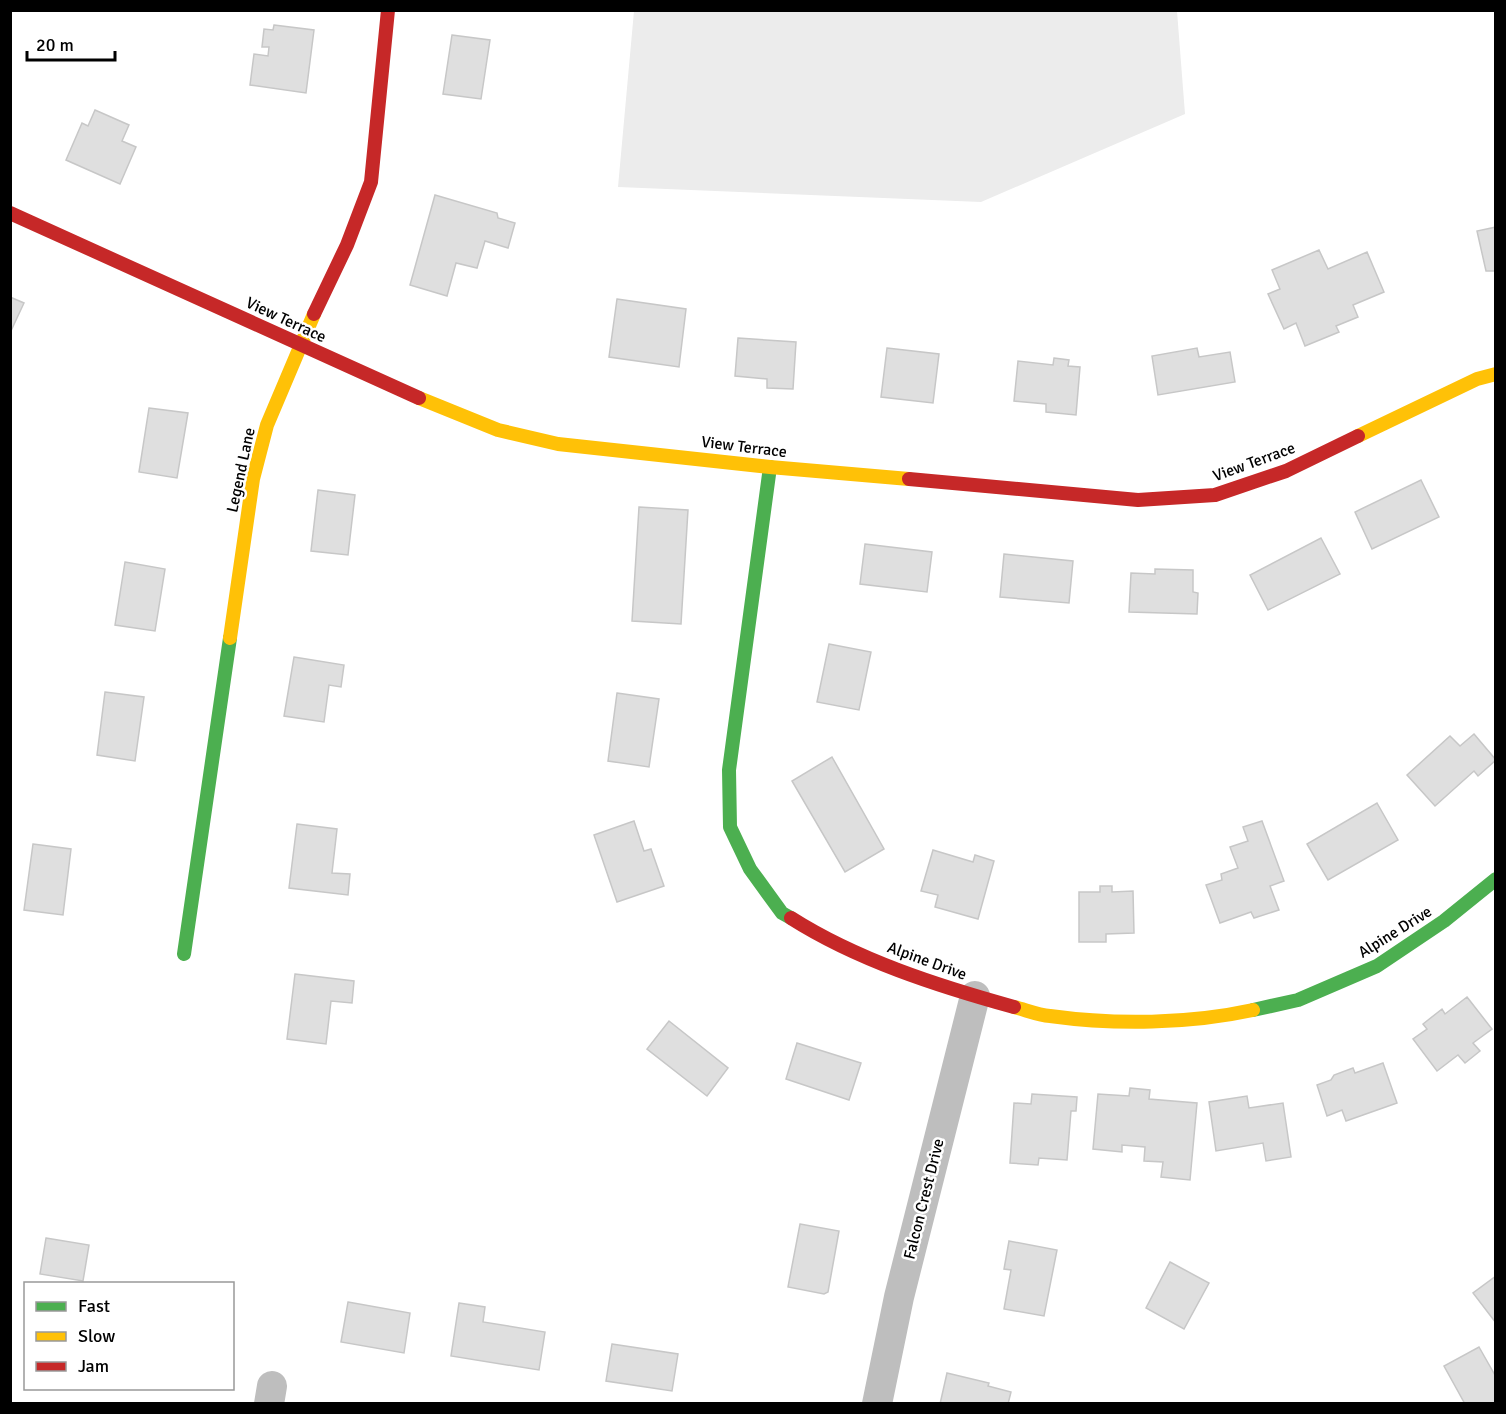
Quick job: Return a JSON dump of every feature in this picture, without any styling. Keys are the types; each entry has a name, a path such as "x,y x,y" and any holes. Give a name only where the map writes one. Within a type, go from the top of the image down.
{"street":[{"name":"Legend Lane","path":"184,954 253,478 267,425 300,344 346,245 371,182 388,10"},
{"name":"View Terrace","path":"10,213 438,407 498,430 558,444 770,467 1138,500 1215,495 1286,471 1477,379 1496,374"},
{"name":"Alpine Drive","path":"770,467 730,760 730,827 750,869 783,913 822,938 851,952 975,996 1048,1016 1126,1022 1225,1016 1298,1000 1377,966 1444,921 1496,879"},
{"name":"Falcon Crest Drive","path":"877,1404 899,1297 975,996"}],"shaded area":[{"path":"634,11 1177,11 1185,114 981,202 618,187"}],"building":[{"path":"274,25 314,30 306,93 250,85 254,54 268,56 269,47 262,47 264,29 273,30"},
{"path":"452,35 490,40 481,99 443,94"},
{"path":"95,110 129,125 122,141 136,147 120,184 66,160 82,123 88,126"},
{"path":"435,195 497,213 498,218 515,223 508,248 485,241 477,268 456,263 447,296 410,285"},
{"path":"1496,227 1496,271 1486,271 1477,231"},
{"path":"1319,250 1328,269 1367,252 1384,292 1353,305 1358,317 1336,326 1339,332 1305,346 1296,323 1284,329 1268,294 1280,289 1272,270"},
{"path":"10,297 24,303 10,333"},
{"path":"617,299 686,309 679,367 609,357"},
{"path":"738,338 796,342 793,389 767,388 767,379 735,376"},
{"path":"887,348 939,354 933,403 881,397"},
{"path":"1197,348 1199,357 1230,352 1235,382 1158,395 1152,356"},
{"path":"1054,358 1069,360 1068,366 1080,367 1076,415 1046,412 1046,404 1014,401 1018,361 1053,365"},
{"path":"149,408 188,413 177,478 139,472"},
{"path":"1421,480 1439,517 1372,549 1355,512"},
{"path":"318,490 355,495 348,555 311,551"},
{"path":"639,507 688,510 681,624 632,621"},
{"path":"1321,538 1340,574 1268,610 1250,575"},
{"path":"865,544 932,552 927,592 860,584"},
{"path":"1004,554 1073,561 1069,603 1000,597"},
{"path":"125,562 165,569 155,631 115,625"},
{"path":"1155,569 1193,570 1193,592 1198,593 1197,614 1129,612 1131,573 1155,574"},
{"path":"829,644 871,652 859,710 817,702"},
{"path":"294,657 344,665 341,687 329,685 324,722 284,716"},
{"path":"105,692 144,697 135,761 97,755"},
{"path":"617,693 659,699 649,767 608,761"},
{"path":"1474,734 1496,760 1478,776 1474,771 1435,806 1407,775 1450,736 1460,746"},
{"path":"832,757 884,849 845,872 792,781"},
{"path":"1377,803 1398,840 1328,880 1307,844"},
{"path":"634,821 644,851 651,849 664,886 617,902 594,835"},
{"path":"1262,821 1284,881 1270,886 1279,910 1254,918 1251,912 1220,923 1206,885 1222,880 1221,874 1238,868 1230,847 1248,841 1243,827"},
{"path":"297,824 337,829 332,873 350,874 348,895 289,888"},
{"path":"33,844 71,849 63,915 24,910"},
{"path":"933,850 973,862 975,855 994,861 978,919 935,907 938,895 921,891"},
{"path":"1100,886 1112,886 1112,892 1133,891 1134,933 1106,934 1106,942 1079,942 1079,892 1100,892"},
{"path":"295,974 354,981 352,1003 331,1001 326,1044 287,1039"},
{"path":"1467,997 1492,1029 1473,1043 1480,1051 1465,1063 1458,1055 1437,1071 1413,1039 1427,1029 1423,1024 1442,1009 1445,1014"},
{"path":"669,1021 728,1068 707,1096 647,1049"},
{"path":"797,1043 861,1063 849,1100 786,1079"},
{"path":"1383,1063 1397,1103 1346,1121 1342,1110 1327,1116 1317,1085 1353,1068 1355,1073"},
{"path":"1130,1088 1150,1090 1149,1099 1197,1103 1190,1180 1161,1177 1163,1162 1144,1161 1145,1147 1122,1145 1122,1152 1093,1149 1098,1094 1129,1096"},
{"path":"1032,1094 1077,1097 1076,1111 1071,1111 1067,1160 1039,1158 1038,1165 1010,1163 1014,1103 1031,1104"},
{"path":"1247,1096 1249,1108 1283,1103 1291,1157 1266,1161 1263,1143 1216,1151 1209,1102"},
{"path":"800,1224 839,1231 828,1292 824,1294 788,1287"},
{"path":"46,1238 89,1245 83,1281 40,1274"},
{"path":"1009,1241 1057,1250 1044,1316 1004,1309 1011,1270 1004,1269"},
{"path":"1170,1262 1209,1283 1184,1329 1146,1308"},
{"path":"1496,1276 1496,1323 1473,1293"},
{"path":"348,1302 410,1313 404,1353 341,1342"},
{"path":"459,1303 485,1307 483,1322 545,1332 539,1370 451,1356"},
{"path":"612,1344 678,1354 672,1391 606,1381"},
{"path":"1479,1347 1496,1377 1496,1401 1492,1404 1465,1404 1444,1366"},
{"path":"947,1373 989,1383 988,1386 1011,1392 1008,1404 940,1404"}],"traffic: fast":[{"path":"770,467 729,770 730,827 750,869 782,913 791,918"},
{"path":"184,954 230,638"},
{"path":"1253,1010 1298,1000 1377,966 1444,921 1496,879"}],"traffic: slow":[{"path":"230,638 253,479 267,425 314,314"},
{"path":"1358,436 1477,379 1496,374"},
{"path":"419,398 498,430 558,444 770,467 909,479"},
{"path":"1014,1007 1036,1014 1126,1022 1203,1018 1253,1010"}],"traffic: jam":[{"path":"314,314 347,245 371,182 388,10"},
{"path":"10,213 419,398"},
{"path":"909,479 1138,500 1215,495 1286,471 1358,436"},
{"path":"791,918 843,947 871,959 956,990 1014,1007"}]}
